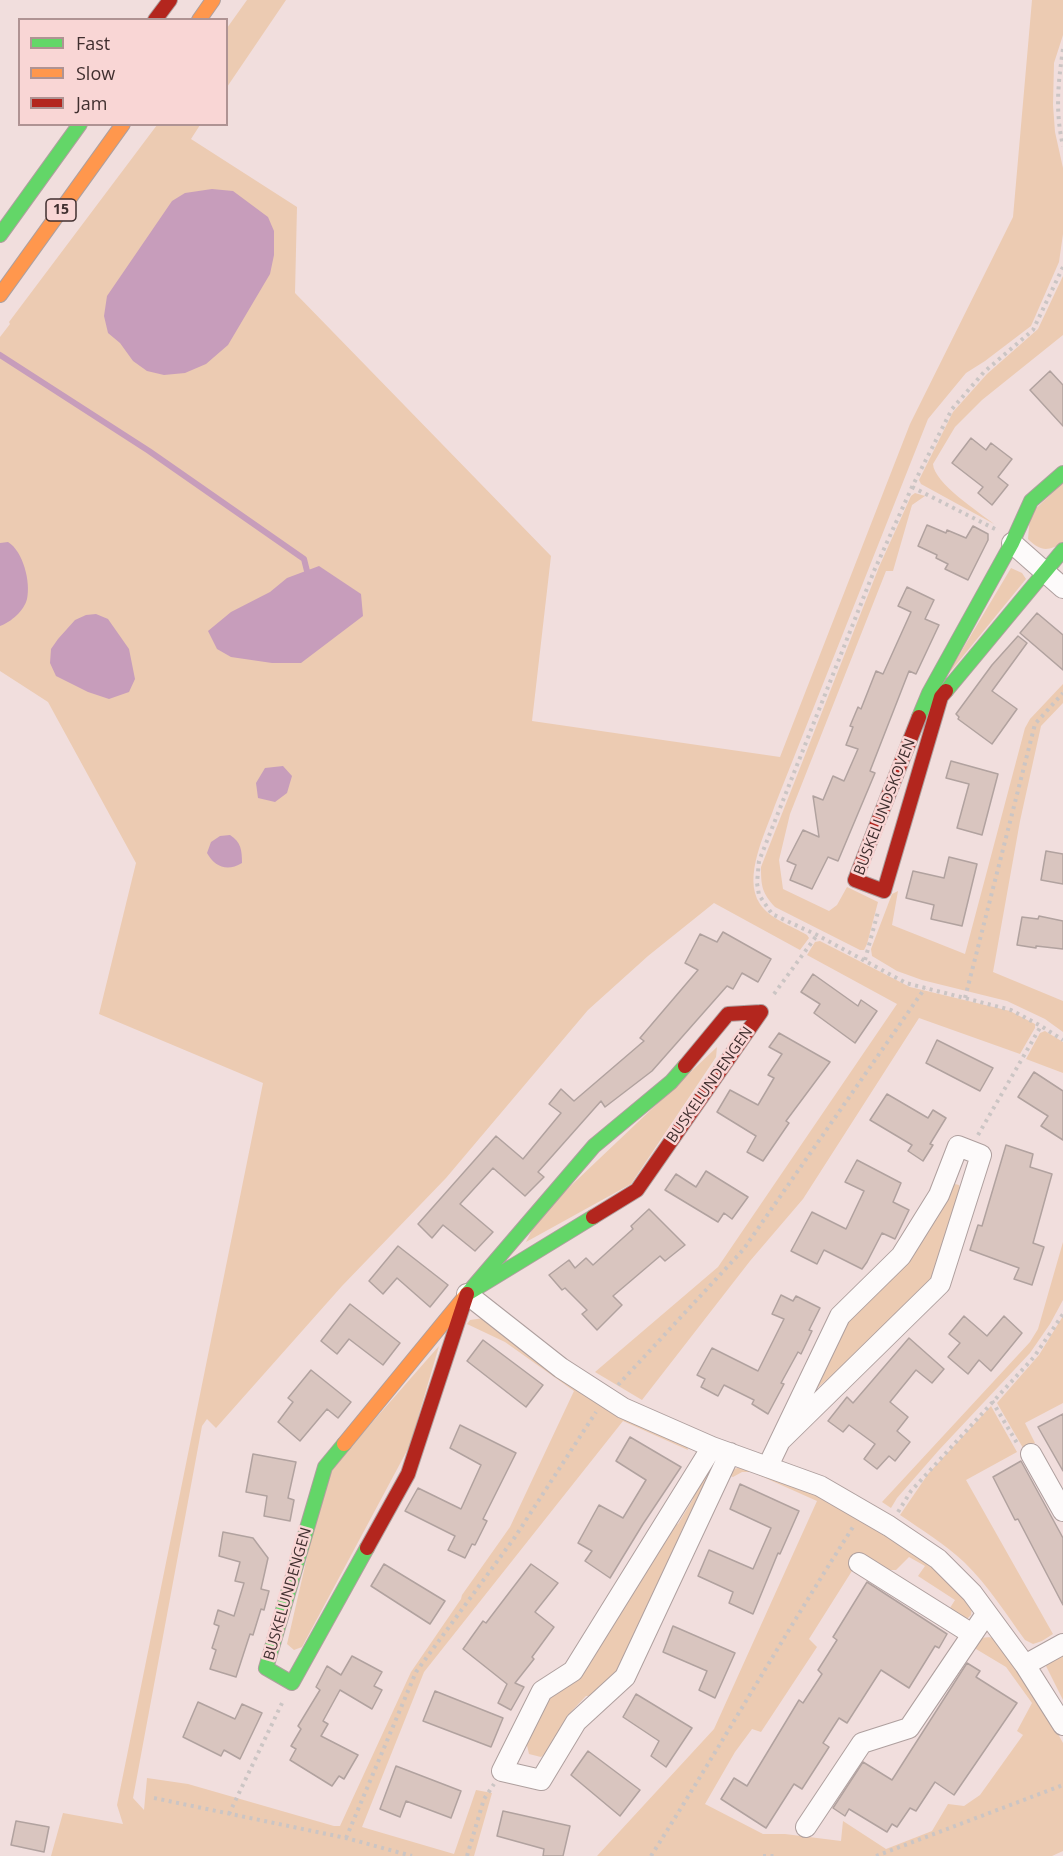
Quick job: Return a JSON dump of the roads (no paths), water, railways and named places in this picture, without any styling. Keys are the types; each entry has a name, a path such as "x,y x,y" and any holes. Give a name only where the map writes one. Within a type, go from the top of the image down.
{"main road":[{"path":"156,18 170,0"},
{"path":"200,18 213,0"},
{"name":"15","path":"0,235 79,126"},
{"name":"15","path":"0,295 122,126"},
{"name":"BUSKELUNDSKOVEN","path":"1063,473 1031,501 1012,543 929,693 855,880 884,891 941,698 1063,550"},
{"name":"BUSKELUNDENGEN","path":"467,1294 408,1474 292,1683 266,1668 325,1467 467,1294 594,1146 671,1082 728,1014 761,1012 637,1190 467,1294"}],"street":[{"path":"1012,543 1063,588"},
{"path":"768,1466 780,1441 840,1316 901,1256 939,1195 958,1146 981,1155 940,1284 780,1441"},
{"path":"467,1294 561,1368 623,1408 721,1450 820,1486 889,1526 938,1559 972,1593 1025,1665 1063,1725"},
{"path":"721,1450 625,1677 576,1722 541,1780 502,1771 542,1691 573,1671 721,1450"},
{"path":"1031,1454 1060,1499"},
{"path":"859,1563 972,1635"},
{"path":"806,1827 862,1743 909,1728 986,1614"},
{"path":"1025,1665 1063,1644"}],"waterway":[{"path":"0,355 149,451 304,559 307,571"}]}
